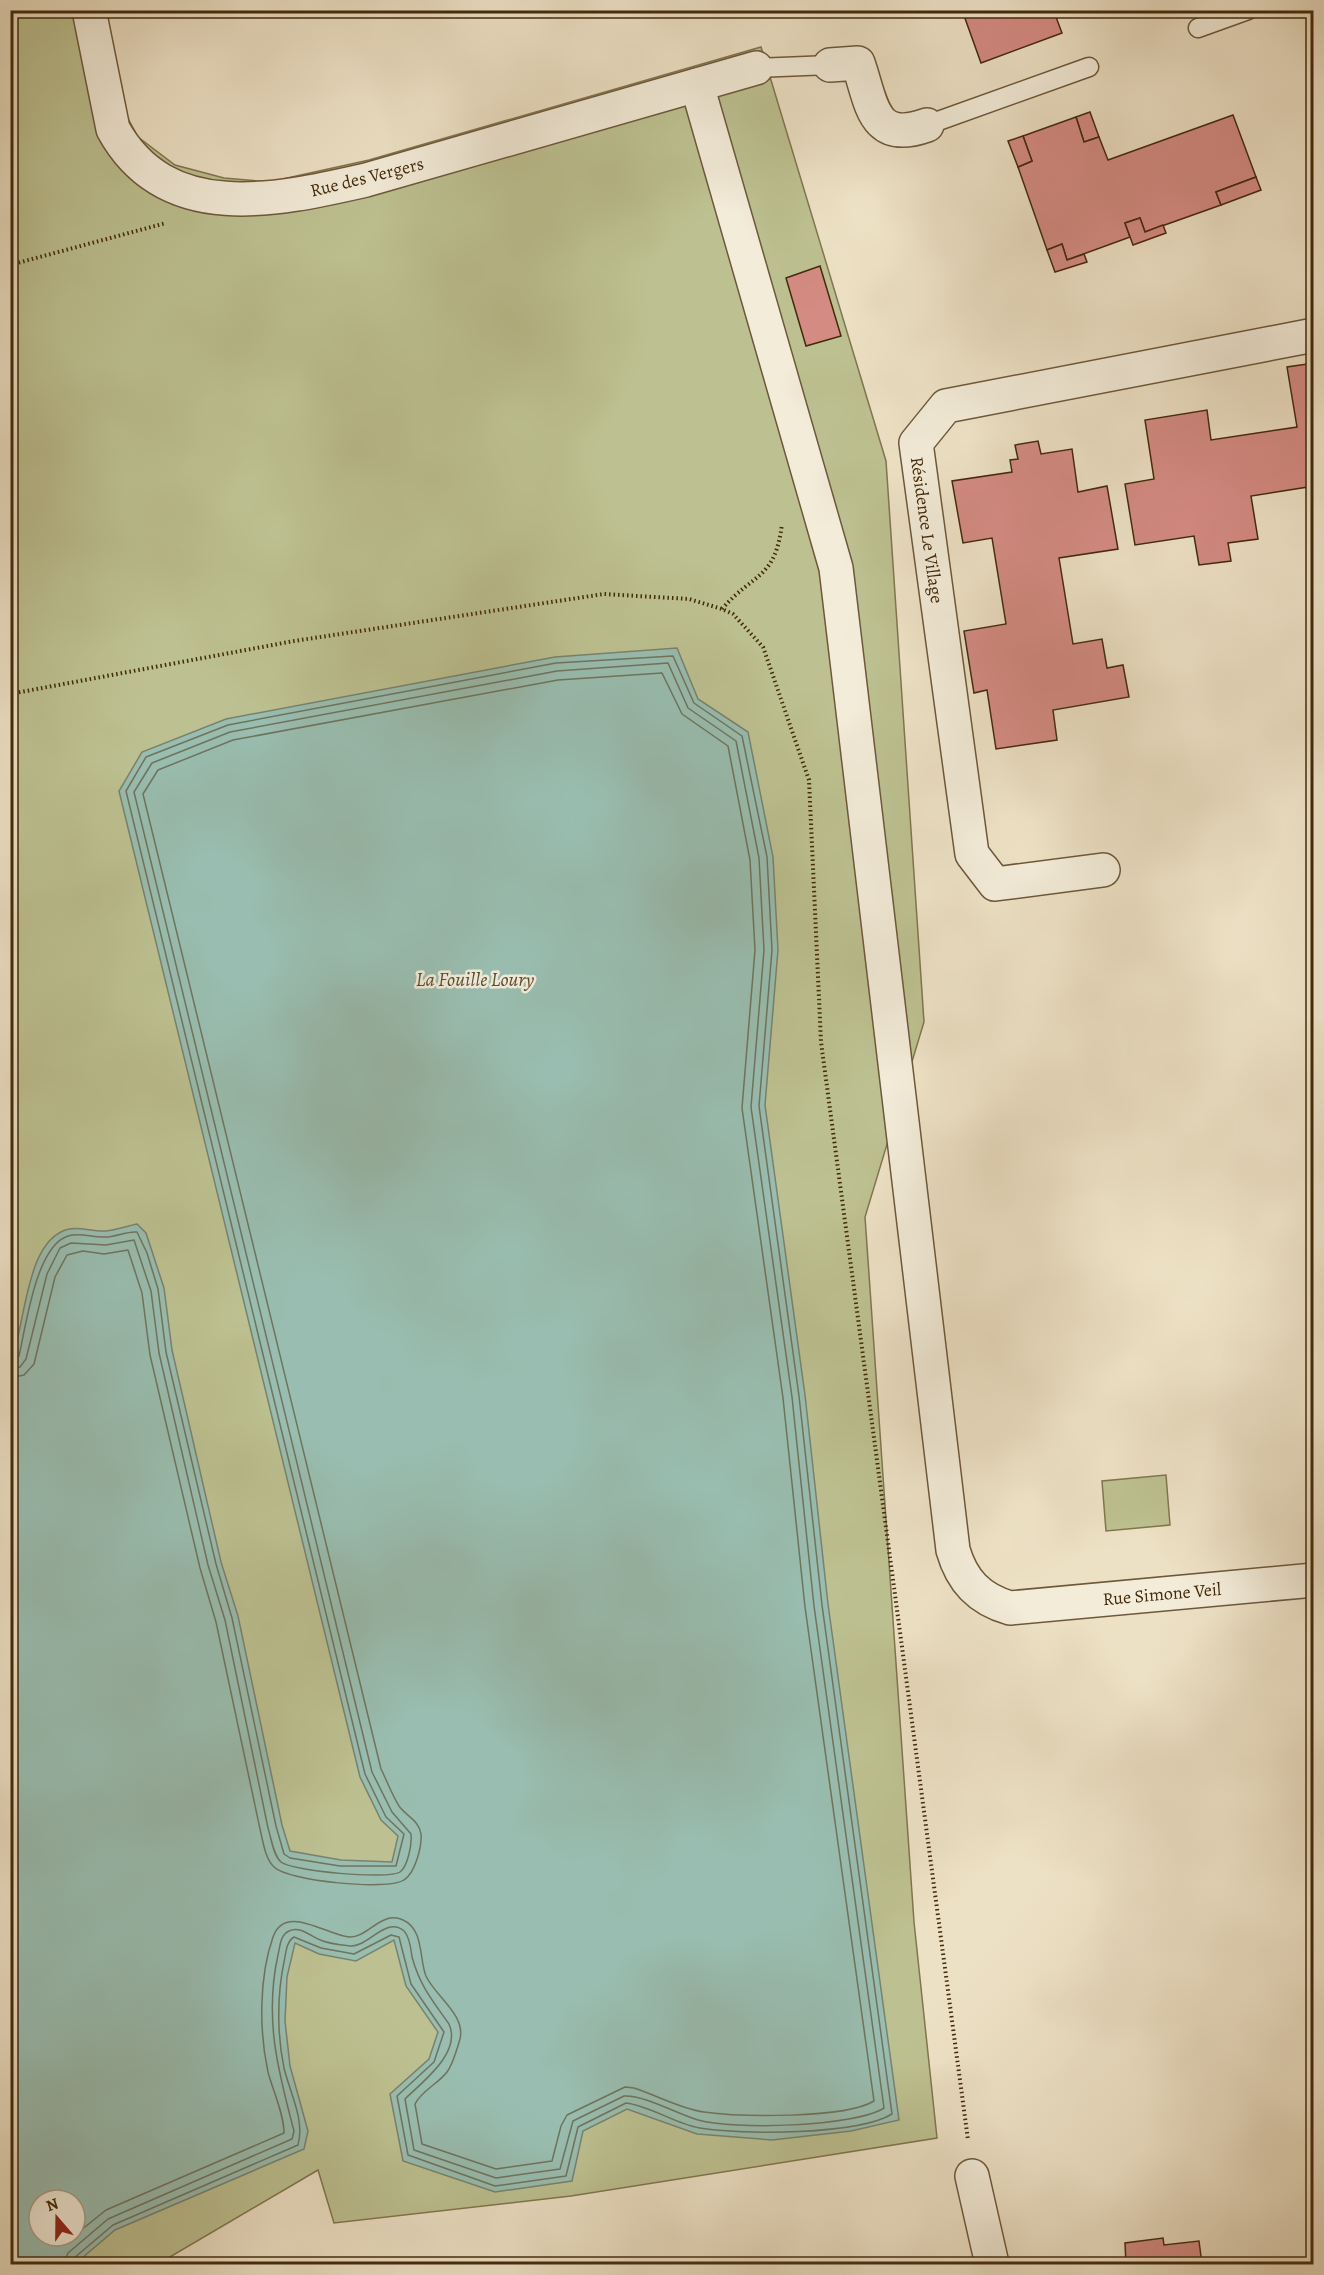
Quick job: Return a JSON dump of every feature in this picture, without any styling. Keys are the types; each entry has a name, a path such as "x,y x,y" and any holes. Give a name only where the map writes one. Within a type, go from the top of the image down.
{"street":[{"name":"Rue des Vergers","path":"89,10 113,129 121,142 148,171 168,184 199,197 247,199 332,188 756,68"},
{"path":"830,65 858,63 878,121 886,129 909,130 927,125"},
{"path":"697,85 808,474"},
{"name":"Résidence Le Village","path":"1103,870 995,884 972,854 916,442 946,406 1314,335"},
{"name":"Rue Simone Veil","path":"808,474 836,568 953,1550 964,1578 985,1598 1010,1608 1314,1580"},
{"path":"972,2176 992,2265"}],"lane":[{"path":"1198,28 1248,10"},
{"path":"756,68 830,65"},
{"path":"927,125 1089,67"}],"path":[{"path":"10,265 171,222"},
{"path":"722,609 735,594 772,565 780,543 784,508 808,474"},
{"path":"10,694 294,641 604,594 689,598 733,614 763,646 809,780 821,1042 972,2176"}],"green space":[{"path":"11,11 100,11 118,100 138,137 175,165 224,178 269,182 369,160 761,47 886,461 924,1022 865,1217 914,1922 937,2138 571,2196 334,2223 318,2170 158,2264 11,2264"},
{"path":"1166,1475 1170,1525 1106,1531 1102,1481"}],"water":[{"name":"La Fouille Loury","path":"677,648 698,699 748,732 773,857 778,950 765,1105 805,1395 828,1604 899,2120 851,2131 772,2140 697,2134 627,2109 583,2131 572,2181 495,2192 403,2161 390,2094 429,2059 438,2032 406,1986 394,1940 356,1961 319,1954 295,1943 287,1977 285,2021 290,2066 308,2131 304,2149 115,2230 75,2264 11,2264 10,1363 35,1267 43,1249 54,1236 69,1229 106,1231 137,1224 146,1233 164,1288 172,1350 221,1562 238,1616 282,1825 290,1851 341,1860 392,1862 398,1836 381,1820 360,1777 119,791 142,752 226,719 555,657"}],"building":[{"path":"962,10 1075,10 1056,17 1062,33 981,63"},
{"path":"1090,112 1099,137 1084,142 1076,117"},
{"path":"1233,115 1256,177 1216,192 1221,205 1145,232 1140,218 1125,223 1130,237 1067,260 1062,244 1047,250 1018,167 1032,161 1023,136 1076,117 1084,142 1099,137 1108,160"},
{"path":"1023,136 1032,161 1018,167 1008,141"},
{"path":"1256,177 1261,190 1221,205 1216,192"},
{"path":"1140,218 1145,232 1163,225 1166,233 1133,245 1125,223"},
{"path":"1062,244 1067,260 1084,254 1087,262 1055,272 1047,250"},
{"path":"820,266 841,336 806,346 786,278"},
{"path":"1314,363 1314,486 1251,496 1258,539 1228,543 1231,561 1199,565 1194,536 1135,545 1125,484 1154,479 1145,420 1207,410 1211,440 1297,427 1287,367"},
{"path":"1038,441 1041,454 1072,449 1078,492 1107,486 1118,549 1059,558 1073,644 1102,639 1107,668 1123,665 1129,697 1053,710 1057,740 996,749 987,690 974,693 964,631 1006,624 992,538 963,543 952,481 1012,472 1010,460 1018,459 1015,445"},
{"path":"1163,2238 1164,2245 1199,2241 1202,2264 1126,2264 1125,2243"}]}
